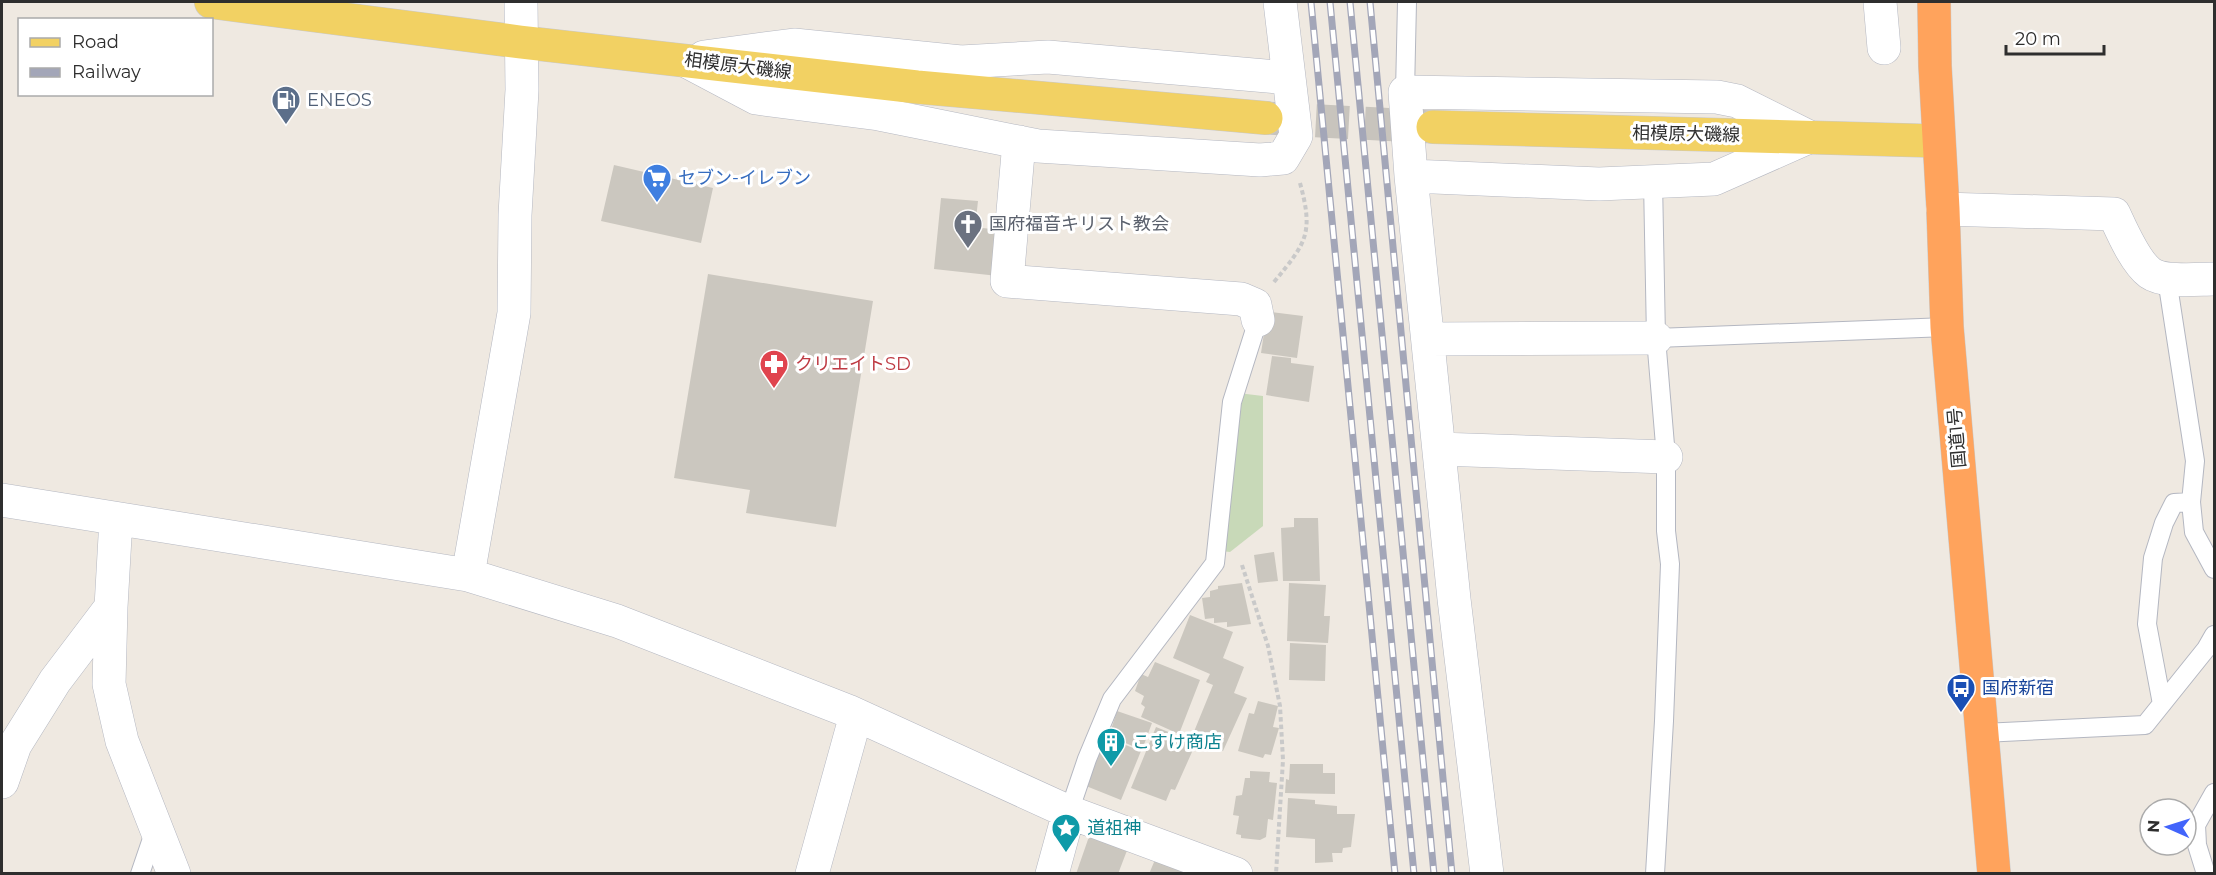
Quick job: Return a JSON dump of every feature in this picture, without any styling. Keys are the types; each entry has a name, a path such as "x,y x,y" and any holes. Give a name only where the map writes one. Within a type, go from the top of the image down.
{"highway":[{"name":"国道1号","path":"1934,2 1947,327 1994,873"}],"main road":[{"name":"相模原大磯線","path":"210,2 520,42 917,87 1266,118"},
{"name":"相模原大磯線","path":"1433,127 1938,141"}],"street":[{"path":"468,574 514,314 515,215 522,90 521,2"},
{"path":"685,60 756,98 879,114 1038,146 1260,159 1283,158 1296,136 1280,2"},
{"path":"1880,2 1884,48"},
{"path":"685,60 794,45 961,62 1048,57 1289,78"},
{"path":"1487,873 1454,599 1411,176 1405,92 1717,97 1737,101 1809,137"},
{"path":"1411,176 1599,184 1714,179 1809,137"},
{"path":"1019,142 1006,281 1241,299 1257,313"},
{"path":"1943,209 2114,214 2131,250 2151,273 2168,279 2214,279"},
{"path":"1429,339 1656,338"},
{"path":"1439,449 1666,457"},
{"path":"2,500 468,574 617,621 856,715 1069,812 1236,873"},
{"path":"116,519 109,684 122,741 174,873"},
{"path":"2,782 8,744 111,607"},
{"path":"812,873 856,715"},
{"path":"1052,873 1069,812"}],"lane":[{"path":"1405,92 1407,2"},
{"path":"1653,182 1656,338 1666,457 1666,531 1670,564 1664,721 1654,873"},
{"path":"2168,279 2195,461 2191,502 2194,532 2214,568"},
{"path":"1069,812 1087,759 1112,699 1215,563 1232,402 1257,313"},
{"path":"1656,338 1947,327"},
{"path":"2162,705 2147,624 2153,558 2164,523 2174,503 2191,502"},
{"path":"1983,733 2145,725 2206,649 2214,635"},
{"path":"2206,873 2197,845 2196,825 2214,793"},
{"path":"140,873 156,827"}],"path":[{"path":"1257,313 1300,248 1307,230 1308,214 1299,179 1283,158"},
{"path":"1215,563 1237,554 1245,571 1268,646 1280,706 1283,760 1275,873"}],"green space":[{"path":"1238,393 1263,396 1263,526 1230,552 1221,551"}],"building":[{"name":"セブン-イレブン","path":"614,165 713,188 701,243 601,221"},
{"name":"国府福音キリスト教会","path":"941,198 978,201 976,219 983,220 982,228 1003,230 998,276 934,269"},
{"name":"クリエイトSD","path":"708,274 873,301 836,527 746,513 750,490 674,478"},
{"path":"1271,312 1303,316 1297,358 1261,353 1264,333 1268,334"},
{"path":"1272,356 1291,358 1291,363 1314,366 1309,402 1266,395"},
{"path":"1294,518 1318,518 1320,581 1283,581 1281,528 1294,527"},
{"path":"1274,552 1278,581 1258,583 1254,555"},
{"path":"1242,583 1251,624 1227,627 1227,622 1214,623 1214,618 1205,619 1202,598 1210,597 1210,591 1218,589 1218,586"},
{"path":"1289,583 1326,585 1324,616 1330,616 1328,643 1287,641"},
{"path":"1190,615 1233,632 1223,658 1244,667 1234,693 1247,698 1223,751 1191,739 1213,685 1206,682 1210,674 1173,658"},
{"path":"1290,643 1326,645 1325,681 1289,680"},
{"path":"1155,662 1200,680 1179,734 1141,717 1145,707 1141,704 1144,696 1135,691 1141,674 1148,677"},
{"path":"1258,701 1278,706 1273,727 1279,728 1271,755 1265,754 1263,758 1238,751 1249,713 1254,714"},
{"path":"1117,711 1152,723 1142,750 1109,736"},
{"path":"1156,727 1196,743 1175,790 1171,789 1166,801 1131,788"},
{"name":"こすけ商店","path":"1100,735 1141,751 1121,800 1081,784"},
{"path":"1290,764 1323,764 1323,773 1335,773 1335,794 1285,793"},
{"path":"1250,771 1270,772 1269,782 1277,783 1273,820 1268,819 1266,837 1260,840 1241,838 1241,835 1236,834 1239,816 1233,815 1236,796 1242,795 1245,778 1250,778"},
{"path":"1288,798 1315,800 1315,804 1337,806 1337,814 1355,814 1351,847 1343,848 1342,853 1332,853 1333,862 1315,863 1315,839 1286,837"},
{"path":"1092,828 1131,840 1118,874 1076,874"},
{"path":"1157,855 1193,874 1149,874"}],"tunnel":[{"path":"1267,118 1433,127"}],"railway":[{"path":"1311,2 1395,874"},
{"path":"1330,2 1414,874"},
{"path":"1350,2 1434,874"},
{"path":"1370,2 1452,874"}],"place":[{"name":"ENEOS","path":"286,126"},
{"name":"セブン-イレブン","path":"657,204"},
{"name":"国府福音キリスト教会","path":"968,250"},
{"name":"クリエイトSD","path":"774,390"},
{"name":"国府新宿","path":"1961,714"},
{"name":"こすけ商店","path":"1111,768"},
{"name":"道祖神","path":"1066,854"}]}
